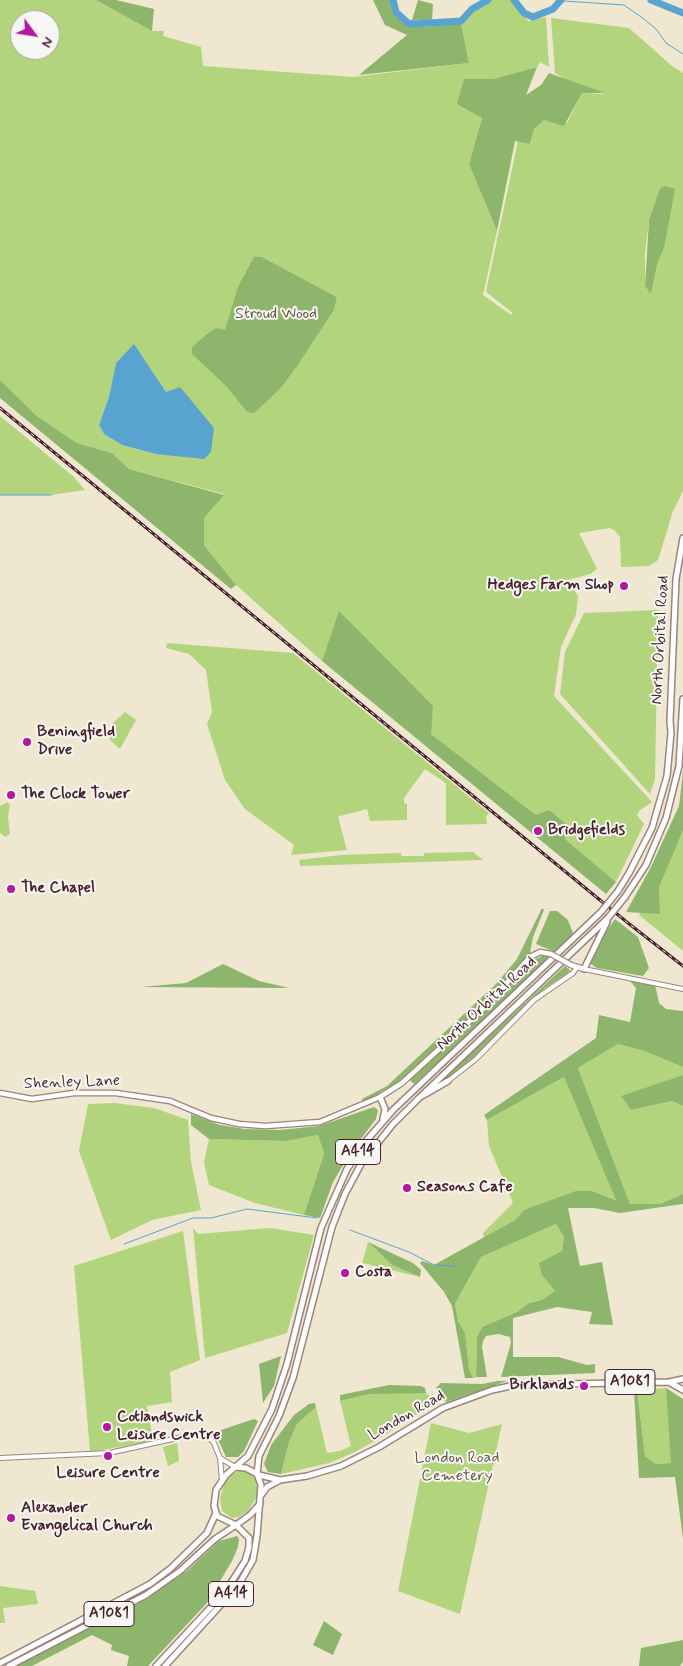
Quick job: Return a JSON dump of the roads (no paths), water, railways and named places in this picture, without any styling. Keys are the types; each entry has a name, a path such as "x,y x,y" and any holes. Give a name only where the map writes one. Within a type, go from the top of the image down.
{"main road":[{"name":"North Orbital Road","path":"235,1467 251,1451 277,1396 315,1248 331,1202 356,1154 403,1100 601,912 629,874 652,828 667,776 672,734 670,721 676,579 683,538"},
{"name":"North Orbital Road","path":"258,1474 258,1460 279,1416 293,1378 337,1212 352,1180 374,1146 418,1098 608,918 625,897 654,849 674,790 682,744 683,699"},
{"path":"584,969 608,918"},
{"name":"Shenley Lane","path":"0,1093 32,1099 93,1092 137,1095 170,1101 218,1120 265,1126 320,1122 380,1097 402,1083 496,995 530,957 540,952 551,954 584,969"},
{"path":"418,1098 448,1081"},
{"path":"380,1097 384,1104 385,1114 382,1122"},
{"path":"384,1104 391,1106 403,1100"},
{"name":"London Road","path":"262,1494 267,1487 280,1480 307,1476 341,1466 380,1447 433,1413 466,1398 492,1390 515,1385 683,1381 683,1390 669,1382"},
{"path":"235,1467 246,1468 258,1474 262,1494 260,1503 250,1515 236,1525 225,1522 216,1513 214,1500 222,1480 235,1467"},
{"name":"London Road","path":"258,1474 280,1480"},
{"name":"A414","path":"164,1666 244,1577 255,1553 260,1503"},
{"name":"A1081","path":"0,1663 150,1584 170,1570 203,1538 212,1524 216,1513"},
{"name":"A1081","path":"9,1666 146,1595 180,1571 215,1539 236,1525"},
{"name":"A414","path":"156,1666 225,1592 239,1573 248,1553 250,1542 247,1535 236,1525"}],"street":[{"path":"448,1081 476,1059 534,1000 573,973 574,966"},
{"path":"584,969 683,989"},
{"path":"0,1458 109,1453 200,1433 213,1441 220,1458 222,1480"},
{"path":"220,1458 235,1467"}],"water":[{"path":"134,344 166,392 180,387 214,428 211,452 204,459 156,454 122,445 104,434 99,425 109,397 116,363"}],"waterway":[{"path":"393,0 396,12 408,23 414,24 461,21 472,9 488,0"},
{"path":"514,0 524,13 533,17 553,9 561,0"},
{"path":"651,0 683,13"},
{"path":"553,9 564,1 624,5 656,29 666,43 683,54"},
{"path":"0,495 51,495"},
{"path":"124,1244 193,1218 211,1218 247,1209 317,1218"},
{"path":"350,1230 409,1252 434,1265 456,1266"}],"railway":[{"path":"0,408 683,966"}],"place":[{"name":"Hedges Farm Shop","path":"624,586"},
{"name":"Beningfield Drive","path":"27,742"},
{"name":"The Clock Tower","path":"11,795"},
{"name":"Bridgefields","path":"538,831"},
{"name":"The Chapel","path":"11,889"},
{"name":"Seasons Cafe","path":"407,1188"},
{"name":"Costa","path":"345,1273"},
{"name":"Birklands","path":"584,1386"},
{"name":"Cotlandswick Leisure Centre","path":"107,1427"},
{"name":"Leisure Centre","path":"108,1456"},
{"name":"Alexander Evangelical Church","path":"11,1518"}],"park label":[{"name":"Stroud Wood","path":"276,315"},
{"name":"London Road Cemetery","path":"457,1468"}]}
